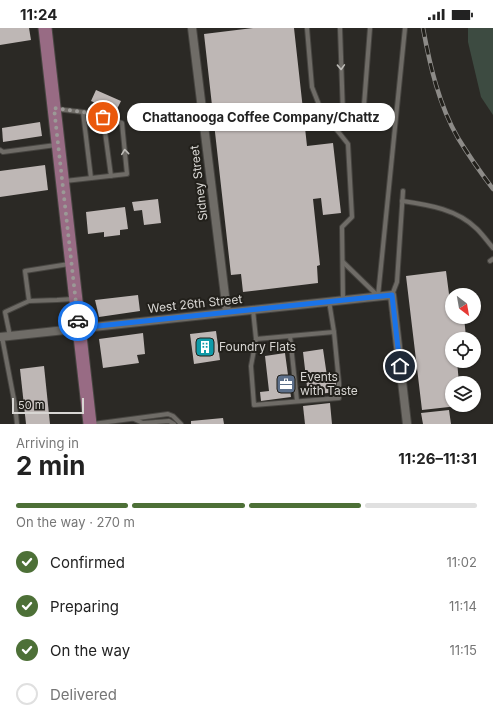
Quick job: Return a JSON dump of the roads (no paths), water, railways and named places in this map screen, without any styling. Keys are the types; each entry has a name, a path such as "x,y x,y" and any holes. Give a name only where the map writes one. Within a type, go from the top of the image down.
{"main road":[{"path":"45,28 90,424"}],"street":[{"name":"Sidney Street","path":"192,28 227,312"},
{"name":"West 26th Street","path":"4,337 392,295"},
{"path":"392,295 407,424"}],"lane":[{"path":"307,28 312,87 321,110 348,144 352,216 342,227 343,300"},
{"path":"340,28 343,114 363,118 370,28"},
{"path":"378,296 405,28"},
{"path":"54,108 83,112 122,123 127,174 62,182"},
{"path":"83,112 91,178"},
{"path":"103,117 111,176"},
{"path":"0,150 3,152 58,145"},
{"path":"392,295 397,282 403,191"},
{"path":"402,201 428,205 450,211 462,217 477,229 493,248"},
{"path":"343,262 378,296"},
{"path":"29,301 25,271 71,264"},
{"path":"17,424 4,337 6,312 29,301 75,298"},
{"path":"252,310 256,339 251,366 254,405 339,398 334,332 329,301"},
{"path":"256,339 334,332"},
{"path":"290,336 296,401"},
{"path":"93,424 168,414 173,416 181,424"},
{"path":"134,419 143,423 169,420 174,424"}],"railway":[{"path":"423,28 432,71 440,99 451,125 475,164 493,189"}],"place":[{"name":"Chattanooga Coffee Company/Chattz","path":"103,117"},
{"name":"Foundry Flats","path":"205,347"},
{"name":"Events with Taste","path":"286,384"}]}
